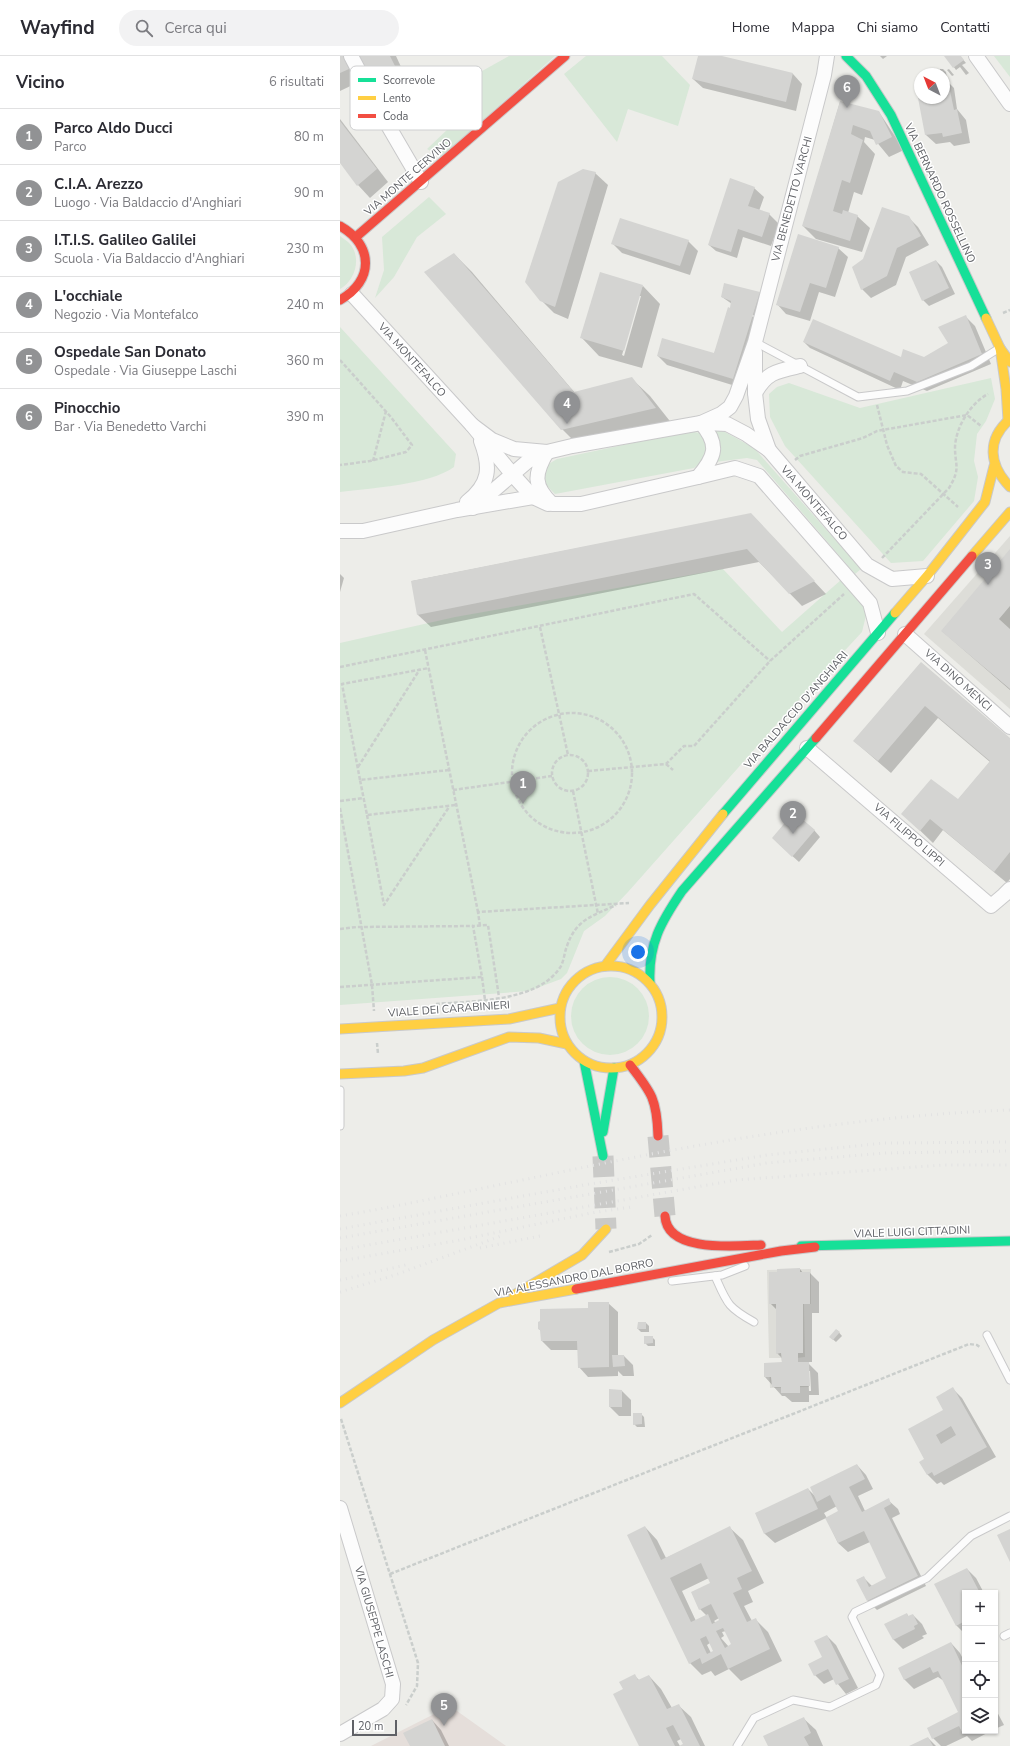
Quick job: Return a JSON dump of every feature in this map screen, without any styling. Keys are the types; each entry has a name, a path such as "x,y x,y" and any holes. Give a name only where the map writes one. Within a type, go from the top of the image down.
{"main road":[{"name":"VIA MONTE CERVINO","path":"482,129 565,56"},
{"name":"VIA BERNARDO ROSSELLINO","path":"846,56 854,61 873,85 891,115 1000,348"},
{"name":"VIA MONTE CERVINO","path":"356,236 480,130"},
{"path":"340,226 346,228 356,236 364,247 367,260 366,272 361,284 346,297"},
{"path":"1000,348 1010,362"},
{"path":"1000,348 1009,420 1000,429 994,441 992,453 994,466 1000,478 1010,487"},
{"name":"VIA BALDACCIO D'ANGHIARI","path":"605,966 650,905 748,784 927,576 985,502 994,466"},
{"path":"650,983 649,963 652,948 665,916 682,891 1010,512"},
{"path":"605,966 622,966 638,973 650,983 660,1002 662,1024 655,1044 640,1059 630,1065 614,1068 599,1067 584,1061 567,1044 561,1033 559,1021 560,1008 565,992 575,979 589,970 605,966"},
{"name":"VIALE DEI CARABINIERI","path":"340,1029 509,1019 560,1008"},
{"path":"340,1039 349,1030 356,1028"},
{"path":"340,1074 404,1071 429,1066 509,1037 539,1038 567,1044"},
{"path":"584,1061 603,1156 603,1128 614,1068"},
{"path":"630,1065 647,1086 657,1109 658,1136"},
{"path":"665,1218 667,1228 677,1237 692,1244 815,1247"},
{"path":"499,1303 582,1255 606,1229"},
{"name":"VIALE LUIGI CITTADINI","path":"815,1247 1010,1241"},
{"name":"VIA ALESSANDRO DAL BORRO","path":"340,1403 433,1340 499,1303 780,1251 815,1247"}],"street":[{"path":"351,56 356,66"},
{"name":"VIA BENEDETTO VARCHI","path":"701,423 721,414 730,407 736,396 755,342 824,75 827,56"},
{"path":"976,56 1010,104"},
{"path":"391,130 421,182"},
{"name":"VIA MONTEFALCO","path":"346,297 475,430 533,496 543,503 582,504 735,468 758,476 870,603 878,633"},
{"name":"VIA BENEDETTO VARCHI","path":"755,342 755,393 758,419 769,450"},
{"path":"755,393 762,381 769,375 779,370 800,366"},
{"path":"698,477 709,464 714,452 710,434 701,423"},
{"name":"VIA MONTEFALCO","path":"475,430 492,440 514,449 547,452 572,446 701,423 727,424 746,434 769,450 867,565 892,579 927,576"},
{"name":"VIA MONTEFALCO","path":"457,510 479,493 488,472 486,455 475,430"},
{"path":"472,508 528,461 547,452"},
{"path":"547,452 539,466 537,475 541,494 552,504"},
{"path":"340,531 364,531 457,510 533,496"},
{"name":"VIA DINO MENCI","path":"905,634 1010,727"},
{"name":"VIA FILIPPO LIPPI","path":"807,748 991,906 1004,896 1010,889"},
{"name":"VIA GIUSEPPE LASCHI","path":"340,1508 393,1684 392,1699 383,1709 340,1734"}],"lane":[{"path":"755,342 858,397 907,391 971,366 1000,348"},
{"path":"340,1090 340,1126"},
{"path":"661,1282 722,1276 780,1251"},
{"path":"715,1276 726,1300 734,1311 754,1322"},
{"path":"499,1303 612,1291"},
{"path":"987,1335 1010,1380"},
{"path":"737,1746 754,1718 793,1700 830,1707 876,1685 880,1675 852,1617 855,1612 927,1578 971,1536 1010,1516"}],"path":[{"path":"340,360 386,411 412,445 406,452 373,461 340,465"},
{"path":"881,559 943,494 956,476 957,465 955,446 959,430 967,415 980,398 994,392"},
{"path":"874,395 887,445 896,466 903,472 921,474 960,509"},
{"path":"373,461 386,411"},
{"path":"794,462 800,456 863,438 883,430 967,415 985,429"},
{"path":"588,771 666,764 684,746 694,746 770,661 847,591"},
{"path":"340,667 540,627 694,594 770,661"},
{"path":"540,627 568,756"},
{"path":"425,650 480,926"},
{"path":"429,668 342,684 384,905 449,806"},
{"path":"357,768 420,669"},
{"path":"573,713 588,715 613,729 622,740 632,767 628,793 619,810 605,823 581,833 562,833 544,827 529,815 518,800 512,782 512,767 515,752 522,739 532,728 545,720 559,715 573,713"},
{"path":"568,756 579,757 583,761 588,771 588,776 583,786 573,791 562,789 557,786 552,776 554,765 558,760 568,756"},
{"path":"666,764 673,770"},
{"path":"360,780 449,770"},
{"path":"453,790 552,776"},
{"path":"573,791 598,914"},
{"path":"340,801 363,798"},
{"path":"367,815 456,805"},
{"path":"340,808 372,985 373,1009 377,1026 378,1072"},
{"path":"340,929 362,927 488,925 499,997 514,995 534,988 552,977 560,968 573,932 580,922 617,904 478,912"},
{"path":"473,926 485,1000"},
{"path":"340,987 482,977"},
{"path":"606,1253 639,1244 652,1235 665,1218"},
{"path":"390,1574 969,1344 977,1345 983,1350"}],"shaded area":[{"path":"1010,536 1010,709 924,634"},
{"path":"811,1269 811,1304 804,1304 805,1357 797,1358 797,1362 808,1362 809,1387 770,1388 769,1363 782,1363 781,1358 769,1358 767,1270"},
{"path":"450,1706 506,1746 371,1746"}],"green space":[{"path":"509,56 555,56 482,121 482,71"},
{"path":"586,56 662,56 690,85 678,126 628,109 617,142 564,74"},
{"path":"994,56 1010,56 1010,77"},
{"path":"447,130 471,130 441,157 427,149"},
{"path":"429,197 446,214 417,237 394,277 375,298 384,270 382,237"},
{"path":"340,236 349,243 354,250 356,262 350,281 340,289"},
{"path":"340,327 456,454 454,467 430,478 415,482 340,492"},
{"path":"991,378 995,399 986,421 977,434 974,461 978,477 974,501 923,561 891,563 785,446 770,417 769,394 777,387 789,383 860,408"},
{"path":"711,429 725,432 754,448 861,569 855,574 757,460 747,458 715,462 719,453 719,446"},
{"path":"689,431 700,433 707,445 705,459 694,468 555,494 546,485 543,473 547,465 557,459"},
{"path":"723,569 782,632 842,579 868,607 862,632 784,716 628,892 605,916 584,931 567,973 561,979 529,991 340,1005 340,643 455,617"},
{"path":"602,977 618,977 632,983 643,994 649,1008 649,1024 643,1038 632,1049 618,1055 602,1055 588,1049 577,1038 571,1024 571,1008 577,994 588,983"}],"building":[{"path":"340,56 343,56 349,69 340,73"},
{"path":"355,56 390,56 395,66 360,66"},
{"path":"698,56 722,56 793,73 786,102 692,79"},
{"path":"944,56 961,56 964,60 953,68"},
{"path":"950,91 954,110 957,109 962,133 943,137 942,133 925,135 919,104 950,104"},
{"path":"840,101 879,111 892,137 876,145 870,131 853,125 851,134 863,140 850,183 842,180 833,211 842,214 843,210 858,215 850,241 802,226"},
{"path":"340,121 377,169 357,186 340,163"},
{"path":"583,169 596,172 555,307 540,301 525,282 558,182"},
{"path":"730,178 755,187 748,206 770,213 762,237 738,229 731,252 708,245"},
{"path":"882,207 909,216 921,236 897,248 887,276 861,290 852,267 863,259"},
{"path":"620,218 689,240 680,266 611,244"},
{"path":"798,234 839,247 826,288 810,283 800,312 776,305"},
{"path":"454,253 574,392 632,377 656,408 561,430 424,272"},
{"path":"936,260 949,288 922,301 909,272"},
{"path":"600,272 643,285 624,351 580,338"},
{"path":"724,283 760,292 733,379 657,356 662,338 714,353 728,307 730,308 731,301 721,297"},
{"path":"966,315 982,354 917,382 894,372 890,381 803,342 813,319 901,357 903,349 924,357 948,343 938,327"},
{"path":"751,513 815,581 789,594 747,549 417,615 411,581"},
{"path":"1010,549 1010,606 999,619 1010,629 1010,689 941,631"},
{"path":"921,662 1010,738 1010,852 994,872 930,819 920,831 901,814 931,779 958,799 990,761 925,706 878,761 853,741"},
{"path":"794,812 815,830 792,857 772,838"},
{"path":"800,1268 800,1272 810,1272 810,1304 803,1304 803,1353 798,1353 798,1362 809,1362 810,1386 800,1386 800,1393 781,1393 781,1387 772,1387 771,1377 764,1377 764,1363 782,1362 781,1353 776,1354 776,1304 769,1304 769,1272 777,1272 777,1269"},
{"path":"588,1302 609,1302 609,1367 578,1368 577,1341 541,1341 540,1330 538,1329 540,1309 588,1308"},
{"path":"638,1322 646,1322 646,1329 637,1329"},
{"path":"836,1329 840,1332 833,1340 829,1337"},
{"path":"644,1336 653,1336 653,1343 644,1344"},
{"path":"612,1355 624,1355 625,1366 613,1367"},
{"path":"953,1387 987,1447 934,1476 932,1472 927,1475 919,1462 924,1459 908,1429 943,1410 936,1397","holes":["951,1426 956,1435 941,1444 936,1435"]},
{"path":"609,1389 622,1390 622,1407 609,1407"},
{"path":"633,1413 642,1413 642,1424 633,1425"},
{"path":"857,1464 865,1479 849,1487 862,1512 889,1498 891,1504 884,1508 918,1576 867,1601 856,1580 864,1576 869,1587 886,1578 864,1531 838,1543 825,1518 838,1511 830,1495 817,1502 810,1487"},
{"path":"808,1488 818,1509 764,1534 755,1513"},
{"path":"645,1526 661,1560 730,1526 752,1571 737,1578 742,1589 733,1593 747,1622 756,1618 770,1649 728,1669 721,1654 702,1664 700,1658 689,1664 627,1535","holes":["701,1563 710,1583 691,1592 699,1610 711,1604 719,1620 712,1624 708,1614 691,1622 670,1578","723,1628 731,1644 725,1648 716,1631","706,1636 713,1651 707,1654 700,1639"]},
{"path":"1010,1529 1010,1562 997,1535"},
{"path":"967,1568 978,1590 962,1590 962,1623 956,1626 934,1584"},
{"path":"907,1613 908,1616 913,1614 918,1624 914,1626 915,1629 893,1640 884,1624"},
{"path":"827,1635 849,1679 836,1685 828,1669 814,1676 808,1664 822,1657 814,1641"},
{"path":"951,1642 962,1666 962,1732 959,1726 932,1739 927,1728 958,1712 938,1671 933,1673 930,1667 904,1680 898,1668"},
{"path":"635,1674 638,1680 649,1675 667,1709 679,1704 700,1746 679,1746 683,1744 673,1725 666,1728 675,1746 639,1746 613,1694 623,1689 619,1682"},
{"path":"804,1717 811,1733 804,1737 809,1746 768,1746 763,1736"},
{"path":"432,1719 445,1746 410,1746 403,1733"},
{"path":"928,1737 933,1746 909,1746"}],"tunnel":[{"path":"658,1136 665,1216"},
{"path":"603,1156 606,1229"}],"railway":[{"path":"340,1216 654,1153 772,1133 891,1118 1010,1110"},
{"path":"340,1229 584,1185 767,1155 885,1143 1010,1142"},
{"path":"340,1238 767,1163 886,1153 1010,1151"},
{"path":"340,1250 736,1180 943,1165 1010,1165"},
{"path":"340,1261 455,1241 591,1213 631,1207"},
{"path":"340,1292 395,1275 501,1236"},
{"path":"480,1248 540,1236"},
{"path":"340,1280 410,1264"}],"traffic: fast":[{"path":"846,56 866,76 891,115 986,318"},
{"path":"723,814 895,613"},
{"path":"650,983 651,957 657,934 662,923 682,891 816,738"},
{"path":"584,1061 603,1156"},
{"path":"603,1132 614,1068"},
{"path":"801,1246 1010,1241"}],"traffic: slow":[{"path":"986,318 1000,348 1010,362"},
{"path":"1000,348 1006,389 1008,420"},
{"path":"1010,419 997,435 993,453 994,461 998,470 1010,487"},
{"path":"895,613 927,576 985,502 994,466"},
{"path":"972,556 1010,512"},
{"path":"605,966 650,905 723,814"},
{"path":"611,966 631,969 640,974 654,988 659,997 662,1017 659,1037 654,1046 640,1060 631,1065 611,1068 591,1065 582,1060 568,1046 563,1037 560,1017 563,997 568,988 582,974 591,969 611,966"},
{"path":"340,1029 509,1019 560,1008"},
{"path":"340,1074 404,1071 423,1068 509,1037 539,1038 567,1044"},
{"path":"514,1295 582,1255 606,1229"},
{"path":"340,1403 433,1340 499,1303 576,1289"}],"traffic: jam":[{"path":"482,128 565,56"},
{"path":"357,236 479,130"},
{"path":"340,226 351,234 359,243 364,253 366,263 364,273 359,283 351,292 340,300"},
{"path":"816,738 972,556"},
{"path":"630,1065 644,1083 655,1105 658,1136"},
{"path":"665,1216 669,1228 677,1236 689,1242 720,1246 761,1245"},
{"path":"576,1289 781,1251 815,1247"}],"place":[{"name":"Pinocchio","path":"847,108"},
{"name":"L'occhiale","path":"567,424"},
{"name":"I.T.I.S. Galileo Galilei","path":"988,585"},
{"name":"Parco Aldo Ducci","path":"523,804"},
{"name":"C.I.A. Arezzo","path":"793,834"},
{"name":"Ospedale San Donato","path":"444,1726"}]}
